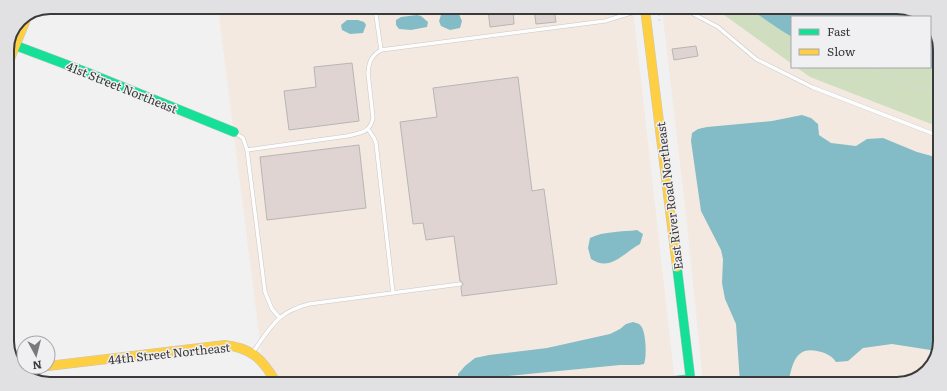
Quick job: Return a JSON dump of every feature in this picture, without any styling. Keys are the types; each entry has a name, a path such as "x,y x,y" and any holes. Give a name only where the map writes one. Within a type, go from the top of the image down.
{"street":[{"name":"East River Road Northeast","path":"645,14 690,377"},
{"name":"41st Street Northeast","path":"14,45 234,132"},
{"name":"44th Street Northeast","path":"56,365 225,346 244,348 252,352"},
{"path":"252,352 264,363 273,377"}],"lane":[{"path":"376,14 381,50"},
{"path":"247,150 347,136 361,133 368,129 374,118 368,66 370,59 381,50 605,21 628,14"},
{"path":"694,14 718,26 756,59 812,86 933,134"},
{"path":"368,129 376,143 393,293"},
{"path":"234,132 243,138 247,150 265,292 268,301 279,317"},
{"path":"252,352 271,325 279,317 291,309 309,304 460,284"}],"path":[{"path":"659,14 660,24"},
{"path":"744,14 750,24 791,46"},
{"path":"866,68 896,78 933,94"}],"shaded area":[{"path":"219,14 634,14 674,377 264,377"},
{"path":"663,14 730,14 791,51 791,68 820,68 933,111 933,341 928,359 917,371 901,377 702,377 687,224"}],"green space":[{"path":"722,14 757,14 791,36 791,63"},
{"path":"797,68 931,68 933,69 933,125 810,77"}],"water":[{"path":"459,14 462,21 460,28 450,30 441,26 439,21 441,15"},
{"path":"757,14 897,14 908,16 791,16 791,36"},
{"path":"421,16 428,22 427,27 411,30 399,29 396,25 396,20 401,17"},
{"path":"347,20 358,20 364,22 366,25 363,33 350,34 342,30 341,25"},
{"path":"931,39 933,48 933,69 931,68"},
{"path":"802,115 811,118 818,124 819,135 831,143 856,146 867,139 883,138 917,152 933,156 933,341 931,350 892,344 863,348 848,361 836,362 826,354 809,350 803,352 795,359 790,377 740,377 736,324 725,299 722,283 723,259 721,250 701,211 691,141 692,133 698,129 707,127 772,121"},
{"path":"637,230 643,234 640,244 617,260 605,263 591,259 588,248 590,238 607,233"},
{"path":"633,322 637,323 643,329 646,350 644,364 497,377 458,377 458,374 465,366 475,358 547,348 610,334 626,324"}],"building":[{"path":"489,14 513,14 514,24 490,27"},
{"path":"535,14 555,14 556,22 536,24"},
{"path":"696,46 698,56 674,60 672,49"},
{"path":"352,63 359,121 289,130 284,91 316,87 314,67"},
{"path":"518,77 532,191 544,189 557,284 462,296 461,287 463,284 460,281 454,236 426,240 423,223 413,224 400,122 437,117 433,88"},
{"path":"359,145 366,208 267,220 260,157"}],"traffic: fast":[{"path":"14,45 86,72 234,132"},
{"path":"677,267 690,377"}],"traffic: slow":[{"path":"646,14 677,267"},
{"path":"14,49 23,27"},
{"path":"56,365 225,345 242,349 255,356 261,361 273,377"}]}
